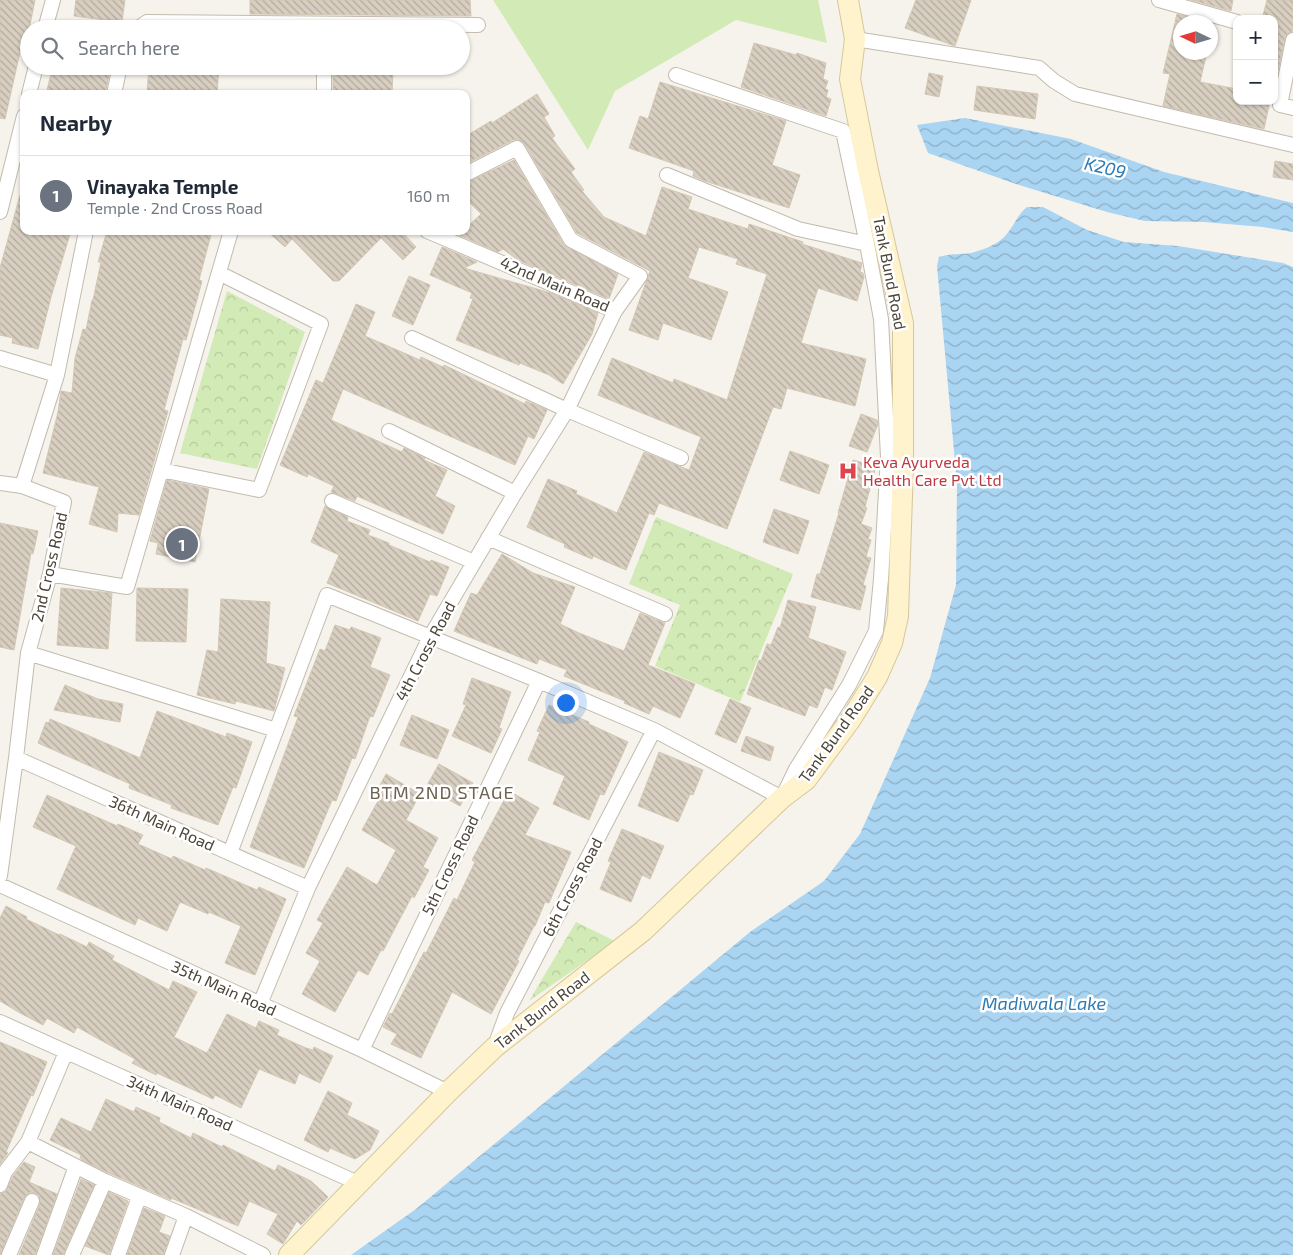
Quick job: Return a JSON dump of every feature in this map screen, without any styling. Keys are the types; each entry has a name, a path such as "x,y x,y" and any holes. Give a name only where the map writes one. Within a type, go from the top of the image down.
{"main road":[{"name":"Tank Bund Road","path":"289,1255 448,1092 495,1047 643,930 782,798 806,780 878,677 892,643 898,616 903,466 903,323 868,171 850,78 855,39 848,0"}],"street":[{"path":"47,20 53,0"},
{"path":"1159,0 1233,21"},
{"path":"470,25 478,25"},
{"path":"855,39 1038,68 1075,94 1293,145"},
{"path":"1293,40 1280,105 1293,108"},
{"path":"30,90 34,75"},
{"path":"115,90 118,75"},
{"path":"324,75 324,90"},
{"path":"230,853 327,595 654,730 782,798 796,769 849,685 876,631 888,457 881,319 843,131 676,75"},
{"path":"0,212 20,132"},
{"name":"42nd Main Road","path":"437,235 615,310 640,276 571,240 517,148 470,172"},
{"path":"667,176 798,229 867,244"},
{"path":"0,483 22,486 57,375 85,235"},
{"path":"50,574 127,586 231,235"},
{"path":"161,470 259,490 320,324 219,273"},
{"name":"4th Cross Road","path":"260,1004 308,888 430,637 515,493 567,410 615,310"},
{"path":"412,338 567,410 681,458"},
{"path":"0,358 57,375"},
{"path":"389,431 515,493"},
{"name":"2nd Cross Road","path":"0,876 28,653 50,574 64,502 22,486"},
{"path":"332,501 474,562"},
{"path":"488,538 665,614"},
{"path":"28,653 276,730"},
{"name":"5th Cross Road","path":"362,1050 539,681"},
{"name":"6th Cross Road","path":"495,1047 506,1013 654,730"},
{"name":"36th Main Road","path":"16,758 308,888"},
{"name":"35th Main Road","path":"0,885 362,1050 448,1092"},
{"name":"34th Main Road","path":"0,1022 360,1184"},
{"path":"0,1185 3,1170 28,1142 66,1052"},
{"path":"28,1142 105,1182 186,1216 264,1255"},
{"path":"44,1255 76,1166"},
{"path":"72,1255 105,1182"},
{"path":"118,1255 139,1197"},
{"path":"9,1255 32,1201"},
{"path":"172,1255 186,1216"}],"green space":[{"path":"493,0 818,0 827,43 736,20 615,91 588,150"},
{"path":"227,291 305,332 257,469 180,453"},
{"path":"656,517 793,574 740,702 655,666 680,605 629,584"},
{"path":"576,922 615,941 529,1001"}],"water":[{"name":"K209","path":"965,118 1071,139 1164,172 1293,203 1293,232 1263,227 1204,222 1145,221 1107,212 1016,184 928,153 917,125"},
{"name":"Madiwala Lake","path":"1027,207 1043,207 1087,230 1124,242 1178,246 1283,263 1293,267 1293,1255 351,1255 416,1209 750,932 824,881 860,834 930,678 956,585 957,484 937,266 939,257 971,253 1000,241"}],"building":[{"path":"0,0 35,0 31,20 20,20 20,52 5,119 0,118"},
{"path":"76,0 125,0 122,20 74,16"},
{"path":"250,0 470,0 471,16 250,14"},
{"path":"916,0 971,0 955,46 905,28"},
{"path":"1191,0 1233,0 1231,11"},
{"path":"1267,0 1293,0 1293,31 1287,34 1285,38 1278,70 1278,15 1263,15"},
{"path":"1173,31 1173,60 1205,60 1200,82 1233,88 1233,105 1269,105 1264,129 1163,106 1170,74 1163,73"},
{"path":"754,43 796,55 797,53 826,63 823,79 828,81 825,89 828,90 826,97 831,99 826,116 741,87"},
{"path":"929,73 943,76 939,97 925,94"},
{"path":"51,75 109,75 106,90 47,90"},
{"path":"148,75 218,75 217,90 147,90"},
{"path":"333,75 393,75 392,90 333,90"},
{"path":"660,82 786,121 772,165 800,175 789,208 705,181 693,176 694,171 629,148 640,116 648,119"},
{"path":"977,86 1038,94 1035,119 974,110"},
{"path":"537,94 549,114 544,117 555,136 552,138 575,169 571,172 584,190 582,191 604,217 646,236 662,187 692,197 688,209 748,229 749,224 803,242 802,244 862,263 860,272 863,273 864,277 857,301 818,288 801,343 866,359 855,406 787,388 781,409 773,407 727,529 659,503 654,515 649,513 626,570 593,556 592,559 564,547 565,544 527,527 548,479 577,491 576,494 617,513 644,452 689,470 701,437 598,395 612,358 673,383 674,379 727,400 767,274 736,264 738,259 699,247 688,278 728,292 711,340 663,323 658,340 629,330 650,271 577,233 524,143 518,139 470,162 470,134 491,121 492,123"},
{"path":"514,160 564,245 618,274 609,299 518,260 503,249 498,252 459,235 470,235 470,224 481,214 470,203 470,181"},
{"path":"1275,161 1293,164 1293,180 1273,177"},
{"path":"20,195 20,235 70,235 38,349 12,343 13,338 0,335 0,268"},
{"path":"106,235 211,235 199,280 202,281 186,340 183,339 164,410 168,411 139,515 118,513 117,532 89,524 99,487 43,473 58,412 61,391 72,393 75,358 83,329 86,330 101,262 98,262"},
{"path":"272,235 405,235 416,247 403,260 381,238 339,281 333,281 292,239 285,247"},
{"path":"442,247 477,262 464,268 551,293 598,313 592,334 563,384 549,375 520,363 519,365 456,340 473,299 470,298 472,293 430,275"},
{"path":"409,276 430,285 413,325 392,316"},
{"path":"356,304 375,312 365,336 420,360 421,357 443,367 444,365 525,404 526,401 547,410 534,439 528,436 515,465 343,389 331,420 402,452 404,448 425,458 424,460 447,470 435,496 455,506 443,534 357,496 355,501 331,492 334,486 308,474 307,477 280,465 316,380 323,383"},
{"path":"861,414 877,420 878,424 867,452 849,446"},
{"path":"790,451 829,465 819,494 780,480"},
{"path":"853,460 871,465 870,469 875,470 865,507 867,508 861,524 872,528 868,539 871,540 866,557 871,558 863,585 866,586 860,610 811,597 817,574 820,574 839,513"},
{"path":"167,480 209,489 195,562 156,554 158,543 150,541"},
{"path":"325,506 348,517 347,521 370,530 368,535 430,562 431,560 449,567 437,596 430,594 418,621 327,583 339,555 311,542"},
{"path":"774,509 809,521 798,554 763,542"},
{"path":"0,523 38,531 33,554 31,553 14,650 0,647"},
{"path":"502,554 533,573 575,587 560,624 579,633 624,651 640,613 665,623 648,665 695,684 680,718 653,706 649,714 624,703 625,701 564,676 567,670 539,659 537,664 454,631 471,593 477,595"},
{"path":"61,588 112,593 108,649 57,645"},
{"path":"137,588 188,589 186,642 136,641"},
{"path":"221,599 270,602 266,663 285,668 274,711 236,701 235,704 197,695 207,650 218,652"},
{"path":"788,600 816,607 808,638 846,652 832,690 825,687 817,708 809,705 805,716 747,694 767,644 771,645 778,627 780,628"},
{"path":"335,625 350,630 351,627 381,638 370,667 390,675 373,717 370,716 355,759 352,758 336,801 332,800 304,868 250,847 298,717 294,716 320,649 325,651"},
{"path":"472,678 511,692 499,728 502,729 491,753 452,736 466,705 463,704"},
{"path":"65,685 98,699 123,704 120,722 54,710"},
{"path":"730,699 751,708 736,743 715,734"},
{"path":"549,705 589,722 589,724 628,742 604,795 600,794 589,820 553,804 565,776 528,760 540,732 537,731"},
{"path":"157,711 226,737 227,733 252,742 236,788 233,787 218,825 171,808 172,805 129,788 130,784 38,743 46,722 49,723 50,719 140,758"},
{"path":"412,715 449,730 437,759 400,745"},
{"path":"746,736 774,747 770,761 741,751"},
{"path":"659,752 703,770 693,795 690,794 678,822 638,806"},
{"path":"439,764 473,783 460,806 426,787"},
{"path":"386,774 420,794 406,820 438,838 423,867 429,870 414,898 412,896 383,951 381,950 368,975 358,970 335,1012 302,994 320,961 306,953 323,923 317,920 347,867 377,885 396,850 362,830 378,801 373,798"},
{"path":"509,791 539,808 525,835 571,852 549,903 545,902 517,960 519,961 491,1014 452,992 421,1058 391,1044 397,1034 383,1027 390,1013 392,1014 424,952 426,953 454,898 457,900 475,862 472,860"},
{"path":"47,795 117,826 118,824 143,835 138,844 172,859 173,856 257,890 259,887 286,899 255,975 225,963 241,926 209,912 208,914 180,902 167,931 138,918 135,925 57,889 76,846 33,827"},
{"path":"622,829 664,846 650,879 642,875 631,902 600,889 611,862 608,861"},
{"path":"6,906 27,917 26,919 59,935 87,947 89,942 114,956 112,960 169,990 173,981 197,992 174,1037 207,1053 227,1014 256,1028 259,1021 279,1030 277,1035 306,1048 313,1050 314,1047 333,1056 320,1083 299,1073 295,1084 259,1069 241,1108 215,1095 213,1099 157,1073 156,1075 132,1063 135,1059 77,1027 74,1033 47,1018 43,1025 20,1013 0,1001 0,918"},
{"path":"0,1042 47,1062 6,1152 8,1153 0,1164"},
{"path":"328,1091 352,1103 347,1115 379,1131 370,1150 355,1159 330,1148 328,1152 304,1140"},
{"path":"106,1099 134,1112 136,1107 160,1118 159,1122 191,1138 193,1133 222,1147 223,1145 275,1171 278,1165 311,1181 328,1197 301,1225 297,1221 283,1244 267,1234 278,1214 249,1201 238,1226 109,1173 82,1160 81,1155 50,1140 61,1118 91,1132"},
{"path":"24,1162 35,1167 29,1182 57,1194 35,1255 19,1255 40,1204 39,1195 31,1192 24,1198 0,1255 0,1194 6,1191 13,1176"},
{"path":"81,1179 94,1185 63,1255 53,1255"},
{"path":"109,1192 128,1201 109,1255 85,1246"},
{"path":"144,1208 165,1216 159,1232 170,1236 163,1255 127,1255"}],"place":[{"name":"Keva Ayurveda Health Care Pvt Ltd","path":"848,471"},
{"name":"Vinayaka Temple","path":"182,544"}],"district":[{"name":"BTM 2ND STAGE","path":"442,793"}]}
